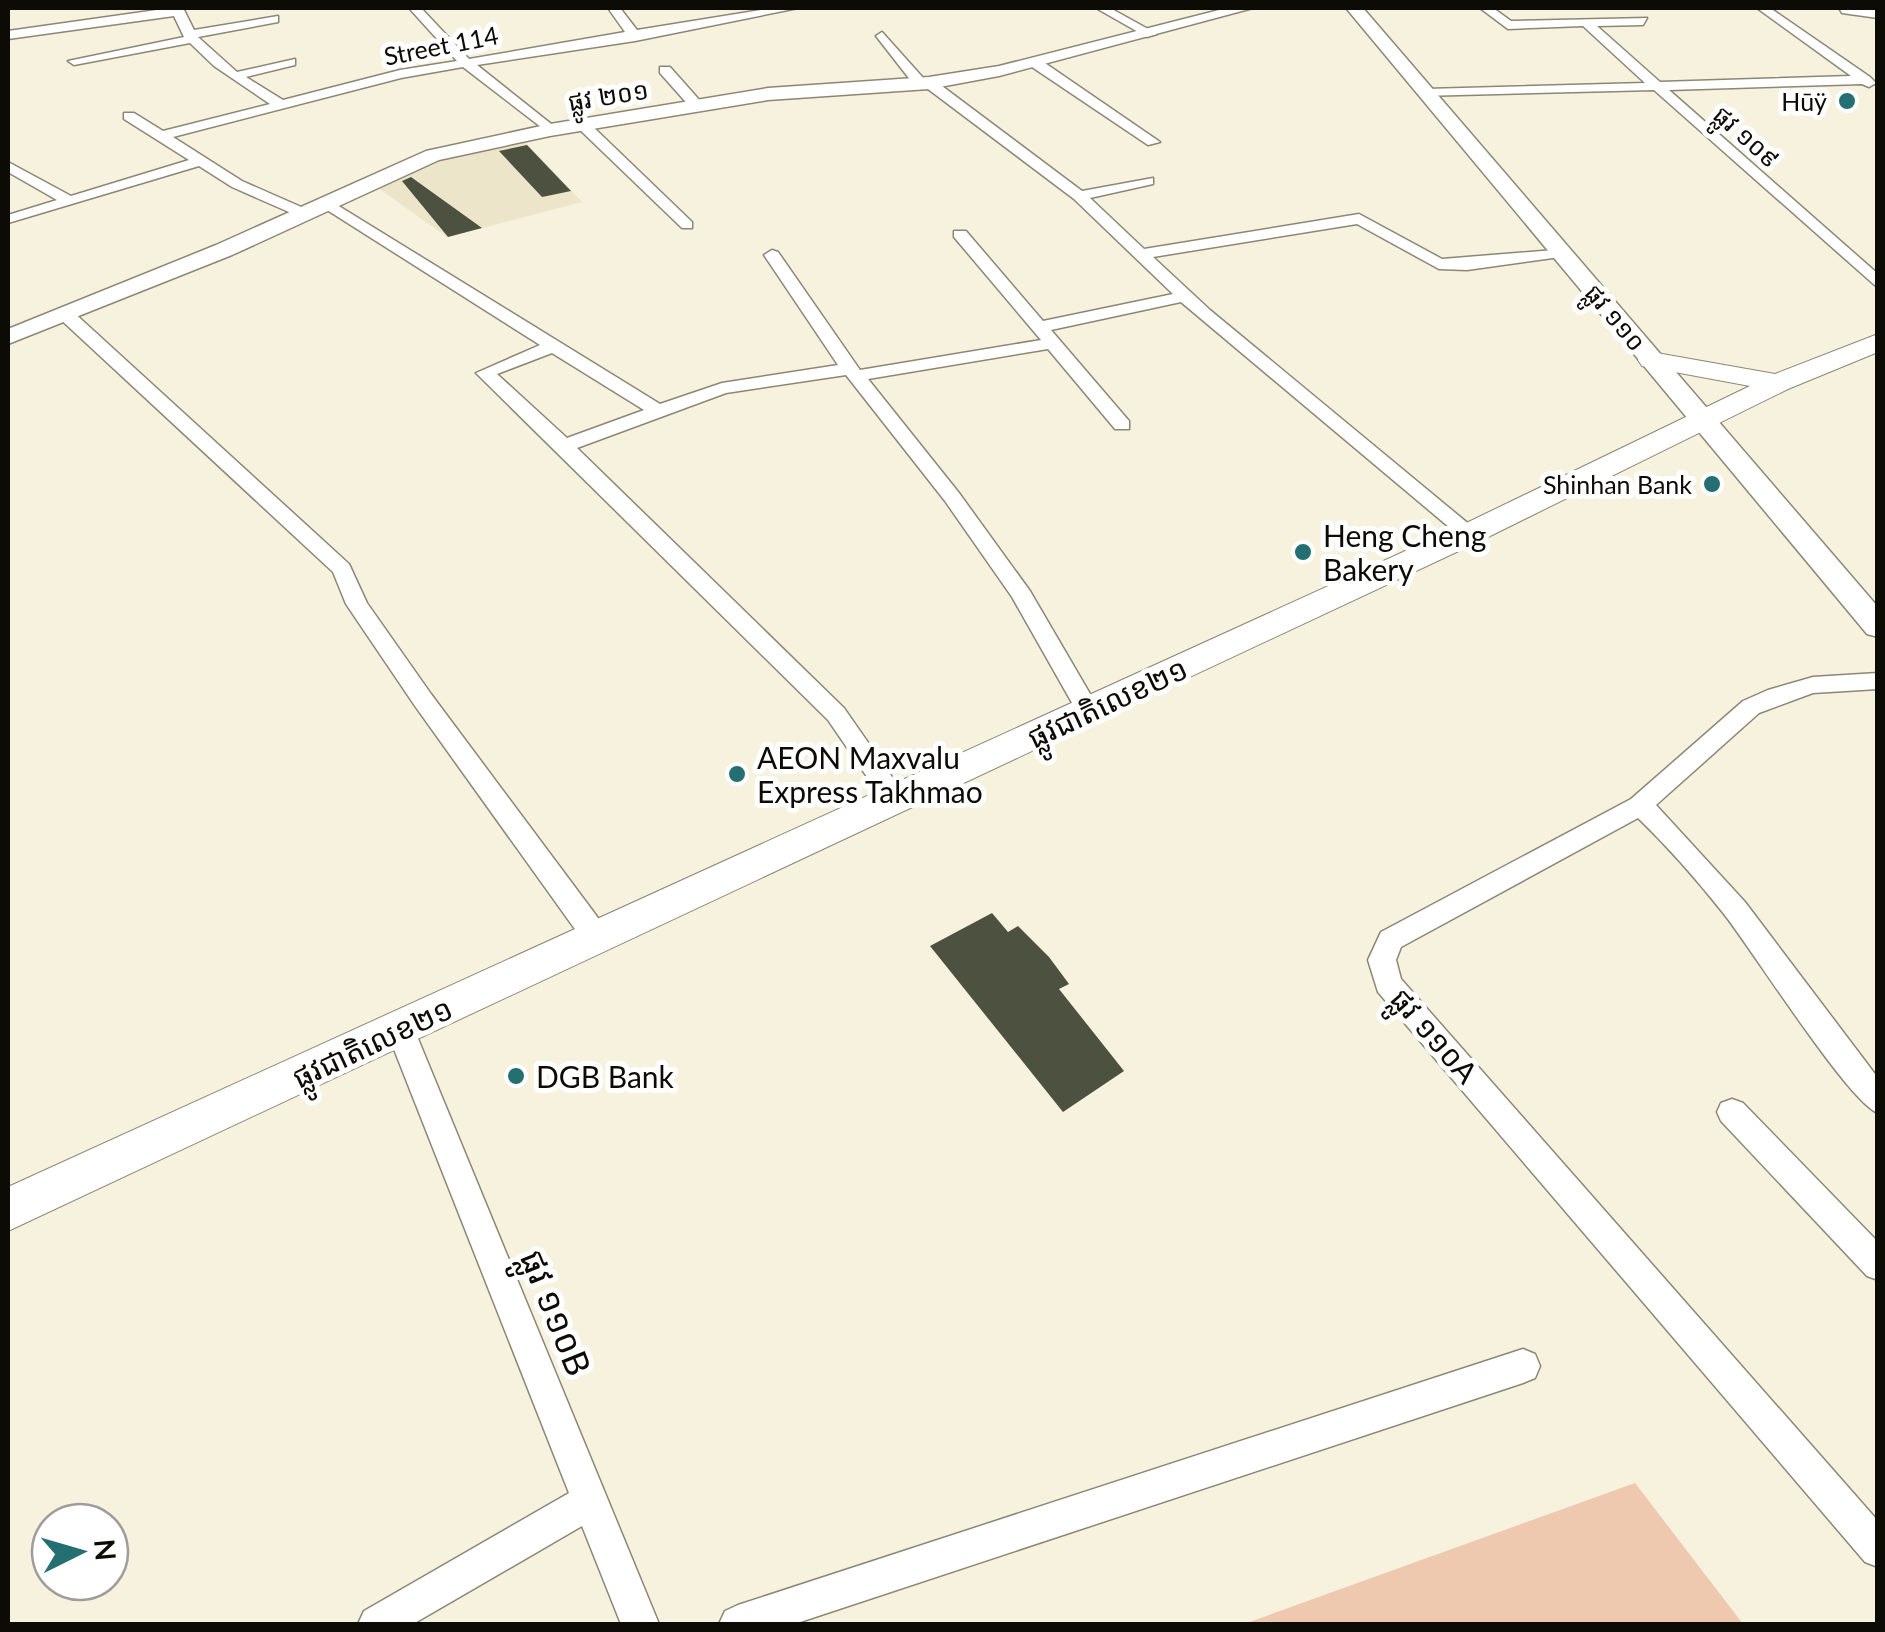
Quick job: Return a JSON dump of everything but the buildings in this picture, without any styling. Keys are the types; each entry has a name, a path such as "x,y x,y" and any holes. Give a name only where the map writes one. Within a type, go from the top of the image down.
{"highway":[{"path":"1850,8 1878,12"}],"main road":[{"name":"ផ្លូវជាតិលេខ២១","path":"8,1210 1469,534 1778,383 1878,342"},
{"path":"1651,360 1778,383"}],"street":[{"path":"415,8 465,62 550,130"},
{"path":"614,8 635,36"},
{"path":"708,8 718,21"},
{"name":"Street 114","path":"162,136 278,104 465,62 788,8"},
{"path":"1102,8 1151,34"},
{"name":"ផ្លូវ ១១០","path":"1354,8 1878,628"},
{"path":"1486,8 1508,25 1642,22"},
{"path":"1764,8 1878,89"},
{"name":"ផ្លូវ ២០១","path":"8,337 224,250 432,155 550,130 816,88 925,83 1151,34 1229,9"},
{"path":"8,35 178,10 190,37 209,58 278,104"},
{"path":"74,62 274,19"},
{"name":"ផ្លូវ ១០៩","path":"1586,23 1878,283"},
{"path":"882,36 925,83 1078,196 1185,296 1469,534"},
{"path":"235,76 290,62"},
{"path":"1034,62 1153,142"},
{"path":"665,70 696,106"},
{"path":"1426,94 1865,80"},
{"path":"128,116 237,184 303,213"},
{"path":"583,125 687,225"},
{"path":"11,219 200,161"},
{"path":"8,166 69,201"},
{"path":"1078,196 1148,180"},
{"path":"324,203 658,410"},
{"path":"1142,254 1359,218 1439,264 1467,265 1560,252"},
{"path":"960,234 1122,425"},
{"path":"772,254 852,373 952,497 1022,596 1088,711"},
{"path":"1042,327 1185,296"},
{"path":"65,314 342,569 358,604 423,700 596,938"},
{"path":"564,446 722,388 1055,343"},
{"path":"556,345 485,372 836,714 896,800"},
{"name":"ផ្លូវ ១១០A","path":"1878,681 1813,685 1776,694 1750,707 1640,805 1391,940 1382,960 1388,984 1878,1549"},
{"path":"1640,805 1696,858 1742,916 1834,1048 1878,1100"},
{"name":"ផ្លូវ ១១០B","path":"400,1029 640,1624"},
{"path":"1732,1112 1878,1265"},
{"path":"738,1624 1523,1366"},
{"path":"378,1624 590,1501"}],"shaded area":[{"path":"525,142 582,202 447,237 378,188 438,161"},
{"path":"1635,1483 1743,1624 1244,1624"}],"place":[{"name":"Hūÿ","path":"1847,101"},
{"name":"Shinhan Bank","path":"1712,484"},
{"name":"Heng Cheng Bakery","path":"1303,552"},
{"name":"AEON Maxvalu Express Takhmao","path":"737,774"},
{"name":"DGB Bank","path":"516,1076"}]}
